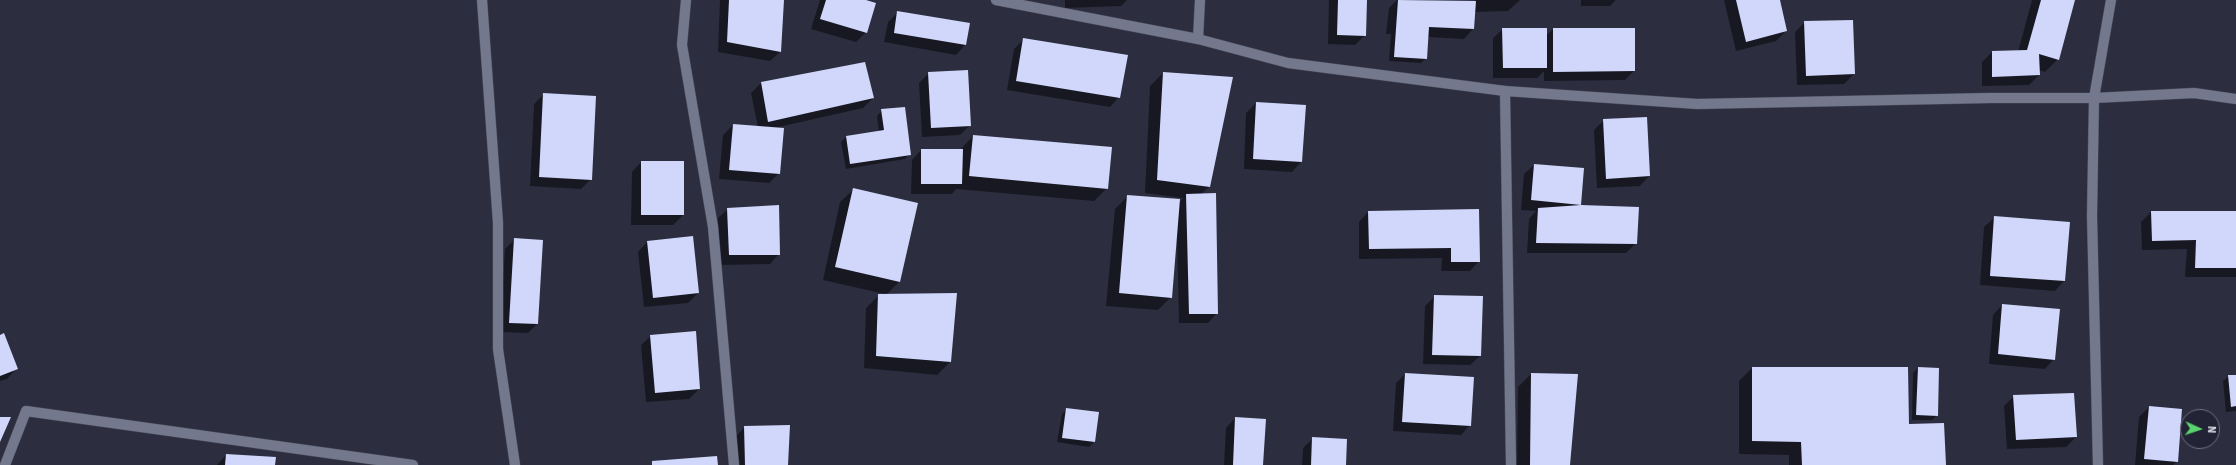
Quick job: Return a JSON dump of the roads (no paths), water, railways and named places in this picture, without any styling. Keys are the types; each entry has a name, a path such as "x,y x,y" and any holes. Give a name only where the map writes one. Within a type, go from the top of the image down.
{"street":[{"path":"482,0 498,223 498,349 515,465"},
{"path":"686,0 682,45 713,227 734,465"},
{"path":"996,0 1198,39 1288,63 1505,91 1697,104 1990,98 2094,98 2194,93 2236,99"},
{"path":"1198,39 1200,0"},
{"path":"2098,465 2092,216 2094,98 2111,0"},
{"path":"1505,91 1511,465"},
{"path":"5,465 26,411 414,465"}]}
